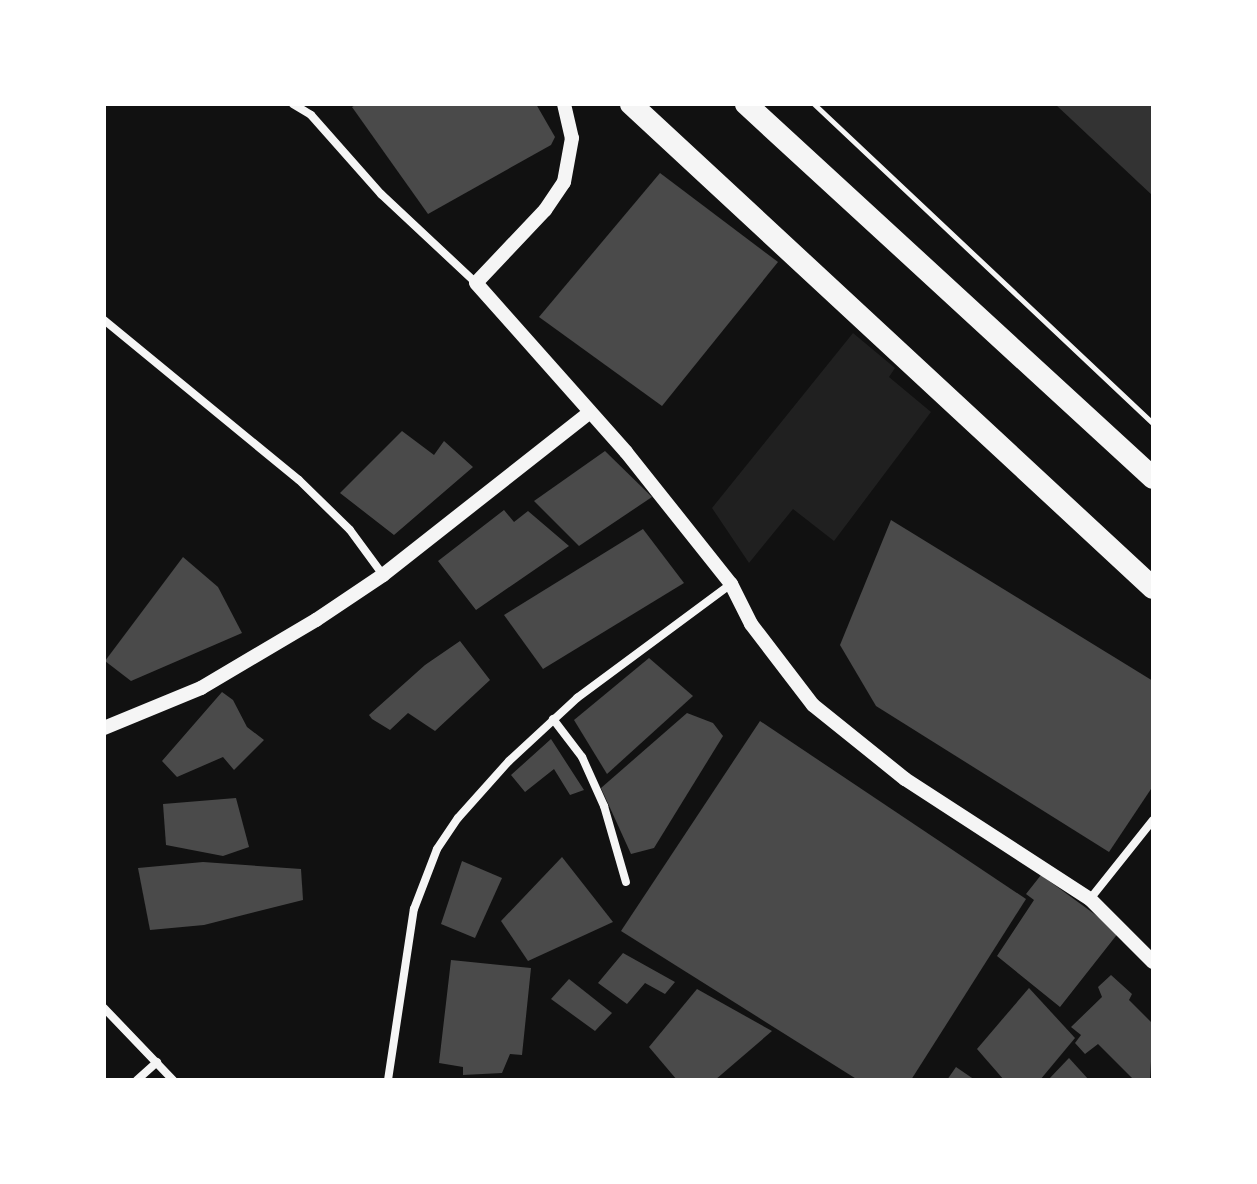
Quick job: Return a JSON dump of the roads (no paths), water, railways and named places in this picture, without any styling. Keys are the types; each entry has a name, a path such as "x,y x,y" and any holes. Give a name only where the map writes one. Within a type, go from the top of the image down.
{"highway":[{"path":"631,104 1153,588"},
{"path":"746,104 1153,478"}],"street":[{"path":"293,104 311,115 403,216 476,283 589,413 731,584 780,664 813,705 858,745 1090,899 1153,962"},
{"path":"476,283 545,210 564,182 572,138 564,104"},
{"path":"104,320 299,480 350,530 383,575"},
{"path":"104,728 237,669 383,575 589,413"},
{"path":"388,1080 406,942 437,849 478,793 553,719 639,647 731,584"},
{"path":"553,719 582,757 604,806 626,882"},
{"path":"1090,899 1153,820"},
{"path":"104,1008 173,1080"},
{"path":"137,1080 157,1062"}]}
